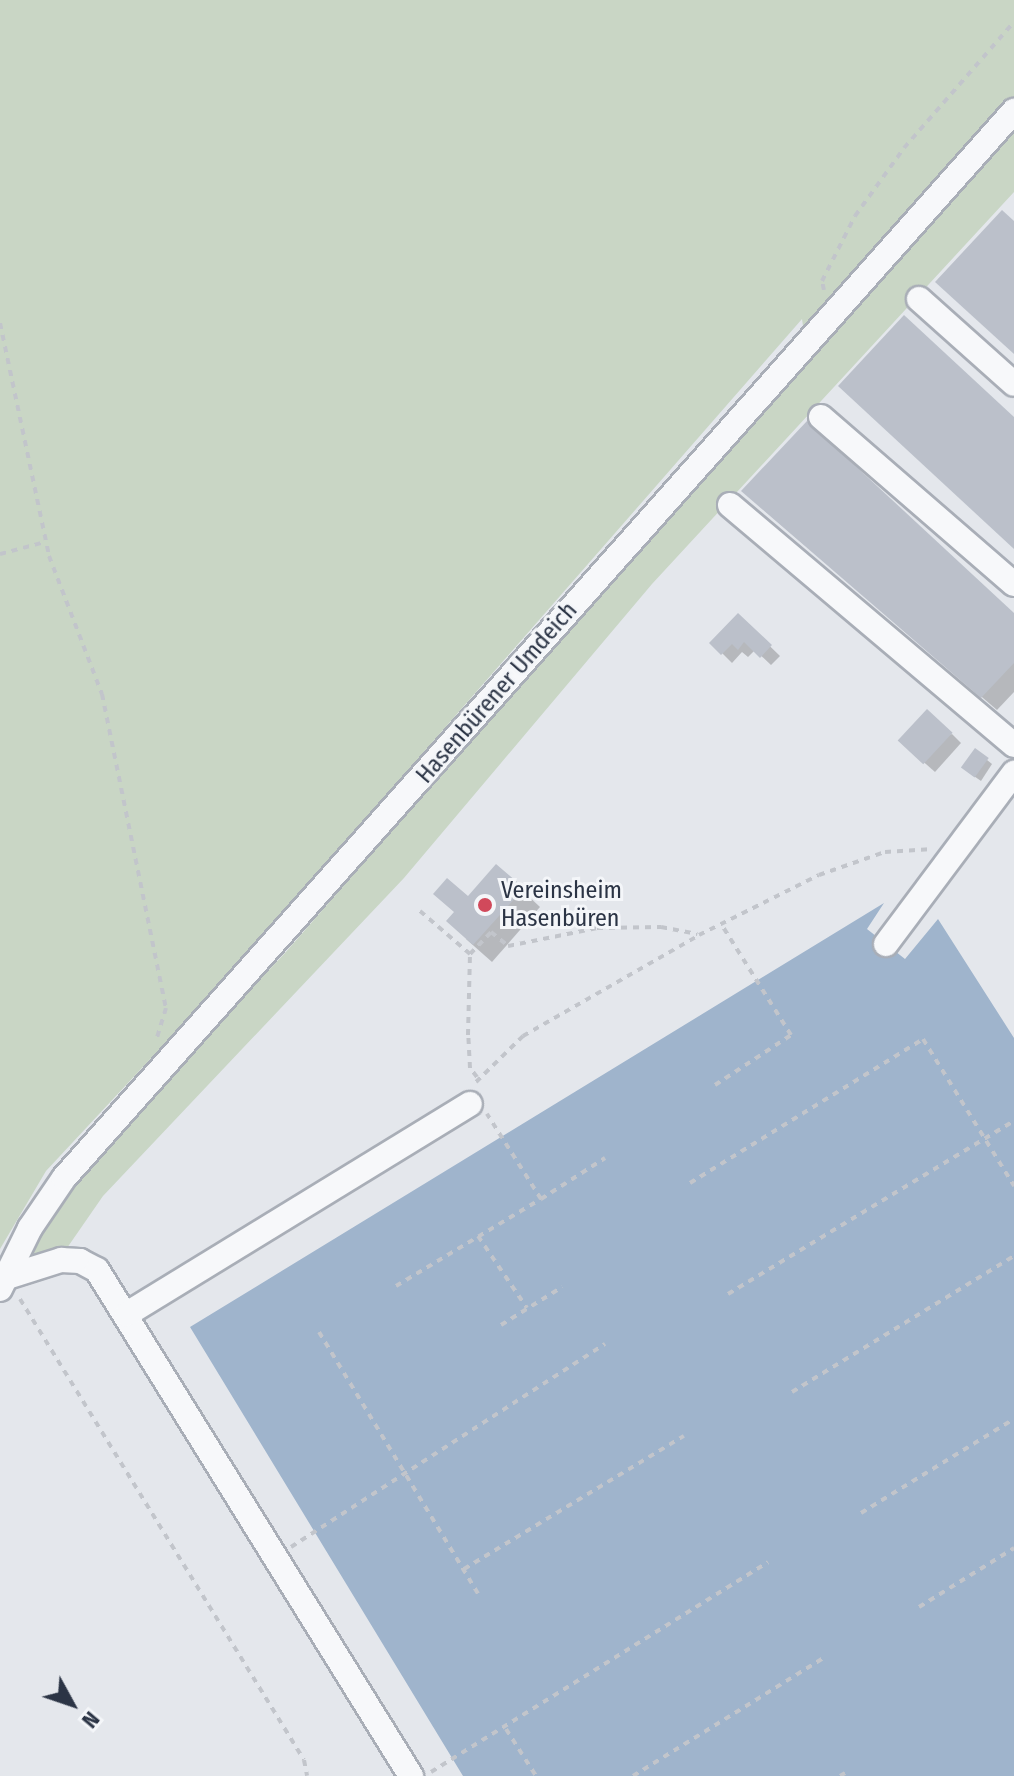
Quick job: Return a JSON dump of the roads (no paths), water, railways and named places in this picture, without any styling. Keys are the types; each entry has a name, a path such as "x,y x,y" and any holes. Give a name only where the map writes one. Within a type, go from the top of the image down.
{"street":[{"name":"Hasenbürener Umdeich","path":"4,1283 30,1228 64,1178 829,313 1014,111"},
{"path":"919,299 1014,384"},
{"path":"821,417 1014,584"},
{"path":"730,505 1014,745"},
{"path":"886,944 1014,773"},
{"path":"127,1314 470,1104"},
{"path":"4,1283 61,1260 80,1261 97,1270 411,1776"}],"water":[{"path":"884,903 867,929 905,959 938,919 1014,1038 1014,1776 463,1776 190,1327"}],"place":[{"name":"Vereinsheim Hasenbüren","path":"485,905"}]}
